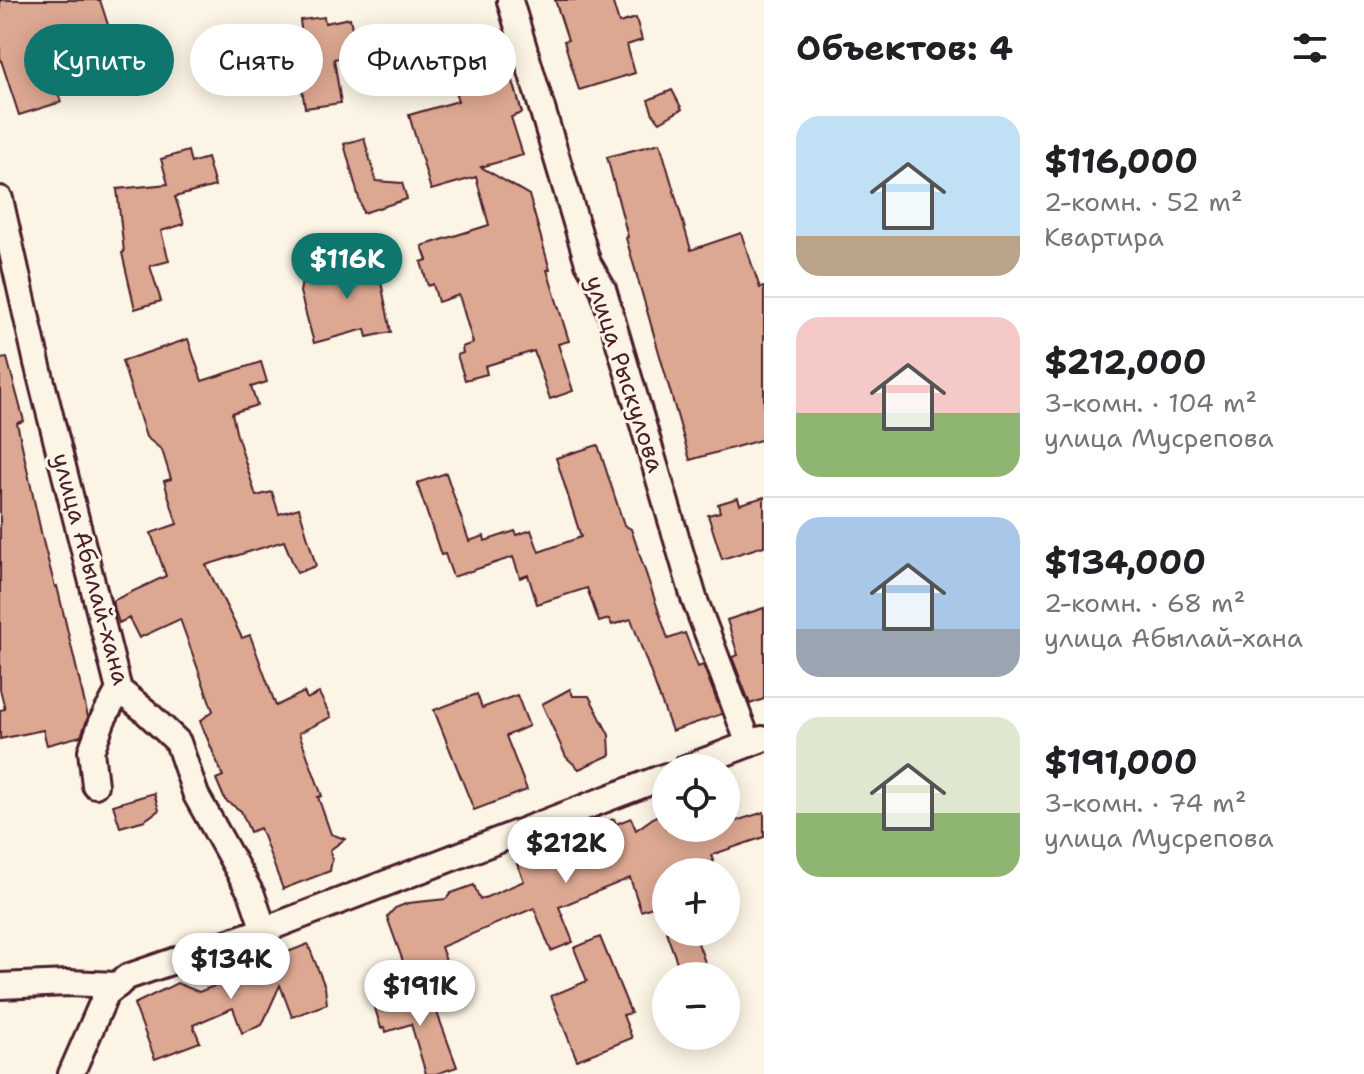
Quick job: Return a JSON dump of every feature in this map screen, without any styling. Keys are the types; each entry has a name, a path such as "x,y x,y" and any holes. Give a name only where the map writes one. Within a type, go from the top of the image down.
{"street":[{"name":"улица Рыскулова","path":"510,1 588,263 603,289 694,598 756,741"},
{"name":"улица Абылай-хана","path":"0,199 37,363 119,690 178,742 196,795 252,895 264,930"},
{"path":"95,785 91,751 103,719 119,690"},
{"path":"722,754 756,741"},
{"path":"71,1074 106,994 127,977 264,930 652,781"},
{"path":"0,986 68,983 118,985"}],"building":[{"path":"0,0 100,0 108,24 24,24 24,96 59,96 61,102 19,115 0,57"},
{"path":"555,0 612,0 619,23 636,18 642,40 627,45 635,73 579,90"},
{"path":"324,17 325,23 350,18 351,24 339,24 339,58 334,59 341,103 305,108 303,96 323,96 323,24 300,24 300,20"},
{"path":"672,90 682,109 660,122 648,100"},
{"path":"516,92 522,113 511,117 523,155 481,167 529,195 550,270 547,270 569,341 558,344 573,391 550,399 534,351 485,366 487,374 465,380 457,355 463,353 462,347 473,343 459,295 438,302 433,284 428,286 421,262 427,260 422,246 489,225 476,177 431,190 409,115 458,101 456,96 516,96"},
{"path":"364,138 376,181 402,183 407,199 363,213 344,144"},
{"path":"660,143 691,250 741,233 760,288 764,287 764,439 690,460 626,238 607,157"},
{"path":"188,151 191,163 207,158 215,186 175,197 184,224 161,231 169,261 150,266 161,301 135,309 122,253 117,189 168,184 161,159"},
{"path":"375,252 391,332 367,337 365,329 314,343 300,292 302,281 353,267 351,257"},
{"path":"188,339 202,381 261,362 267,382 251,387 257,405 232,413 236,432 256,496 272,492 279,514 299,508 316,566 297,573 284,541 206,565 242,638 250,635 276,706 304,692 307,699 319,693 331,717 299,733 322,796 318,797 331,834 345,839 330,850 330,871 283,889 260,828 250,832 241,811 225,800 216,779 223,776 200,721 213,711 180,619 139,638 129,618 119,623 112,601 166,576 151,533 177,524 164,481 171,479 162,450 146,437 122,361"},
{"path":"7,358 24,421 17,423 43,541 57,586 88,717 81,736 47,745 43,730 0,739 0,710 5,709 0,689 0,359"},
{"path":"598,445 624,525 631,529 668,639 685,633 698,667 703,665 722,714 672,731 631,619 612,625 609,619 599,622 587,588 537,604 528,575 520,578 513,557 453,577 445,554 441,555 417,483 446,473 469,541 484,536 485,541 515,531 517,535 531,530 539,552 581,537 556,458"},
{"path":"764,497 764,546 722,559 708,515 720,512 718,504 738,498 740,504"},
{"path":"764,608 764,699 750,704 732,657 738,655 727,620"},
{"path":"570,689 573,696 589,696 609,735 610,755 579,769 566,757 542,704"},
{"path":"477,694 482,708 517,695 529,726 506,736 527,790 474,810 434,710"},
{"path":"154,793 159,810 145,820 120,827 113,805"},
{"path":"764,812 764,837 711,855 712,858 652,858 652,907 641,911 630,878 559,907 573,942 551,951 534,908 441,947 450,972 412,986 387,917 395,908 408,903 446,899 451,893 474,885 480,900 524,881 517,864 569,844 567,836 614,819 616,824 631,818 636,830 652,819 652,842 740,842 740,820"},
{"path":"600,937 631,1013 623,1015 632,1038 577,1060 551,996 587,981 574,948"},
{"path":"308,944 325,987 327,1004 292,1017 280,985 262,1025 242,1033 233,1008 193,1025 200,1042 155,1059 134,1004 177,983 199,992 272,963 270,959"},
{"path":"671,946 699,946 705,962 677,962"},
{"path":"428,988 457,1067 436,1074 426,1074 411,1024 386,1032 385,1027 381,1028 374,1005"}]}
